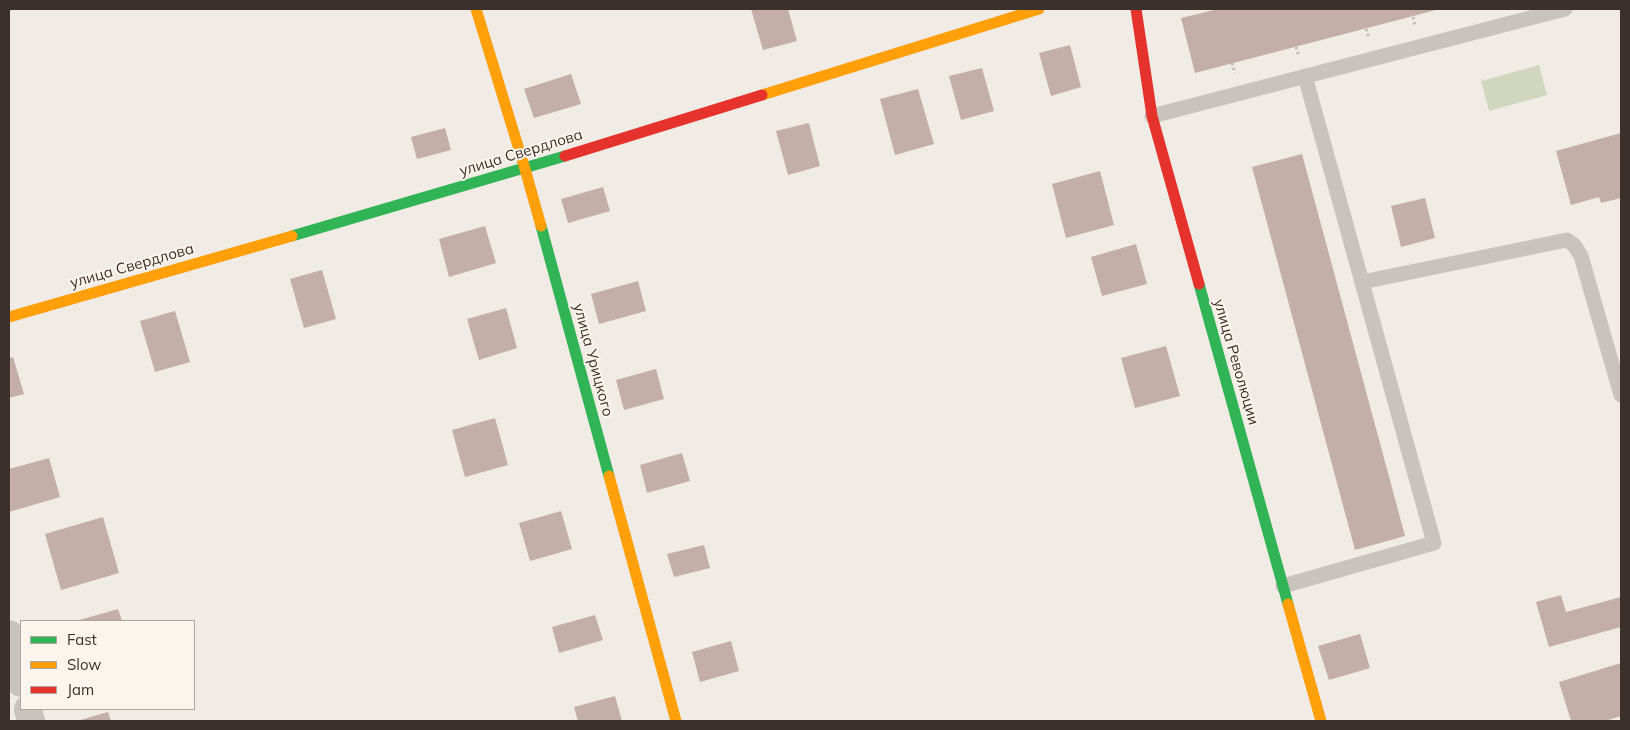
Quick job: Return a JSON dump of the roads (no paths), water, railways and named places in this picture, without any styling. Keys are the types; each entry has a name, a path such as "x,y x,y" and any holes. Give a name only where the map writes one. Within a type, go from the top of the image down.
{"street":[{"name":"улица Урицкого","path":"476,9 524,168 676,721"},
{"name":"улица Свердлова","path":"9,317 524,168 1039,9"},
{"name":"улица Революции","path":"1136,9 1152,116 1321,721"},
{"path":"9,634 20,679"}],"lane":[{"path":"1152,116 1565,9"},
{"path":"1283,586 1434,543 1305,76"},
{"path":"1362,282 1567,240 1574,245 1581,256 1621,395"}]}
